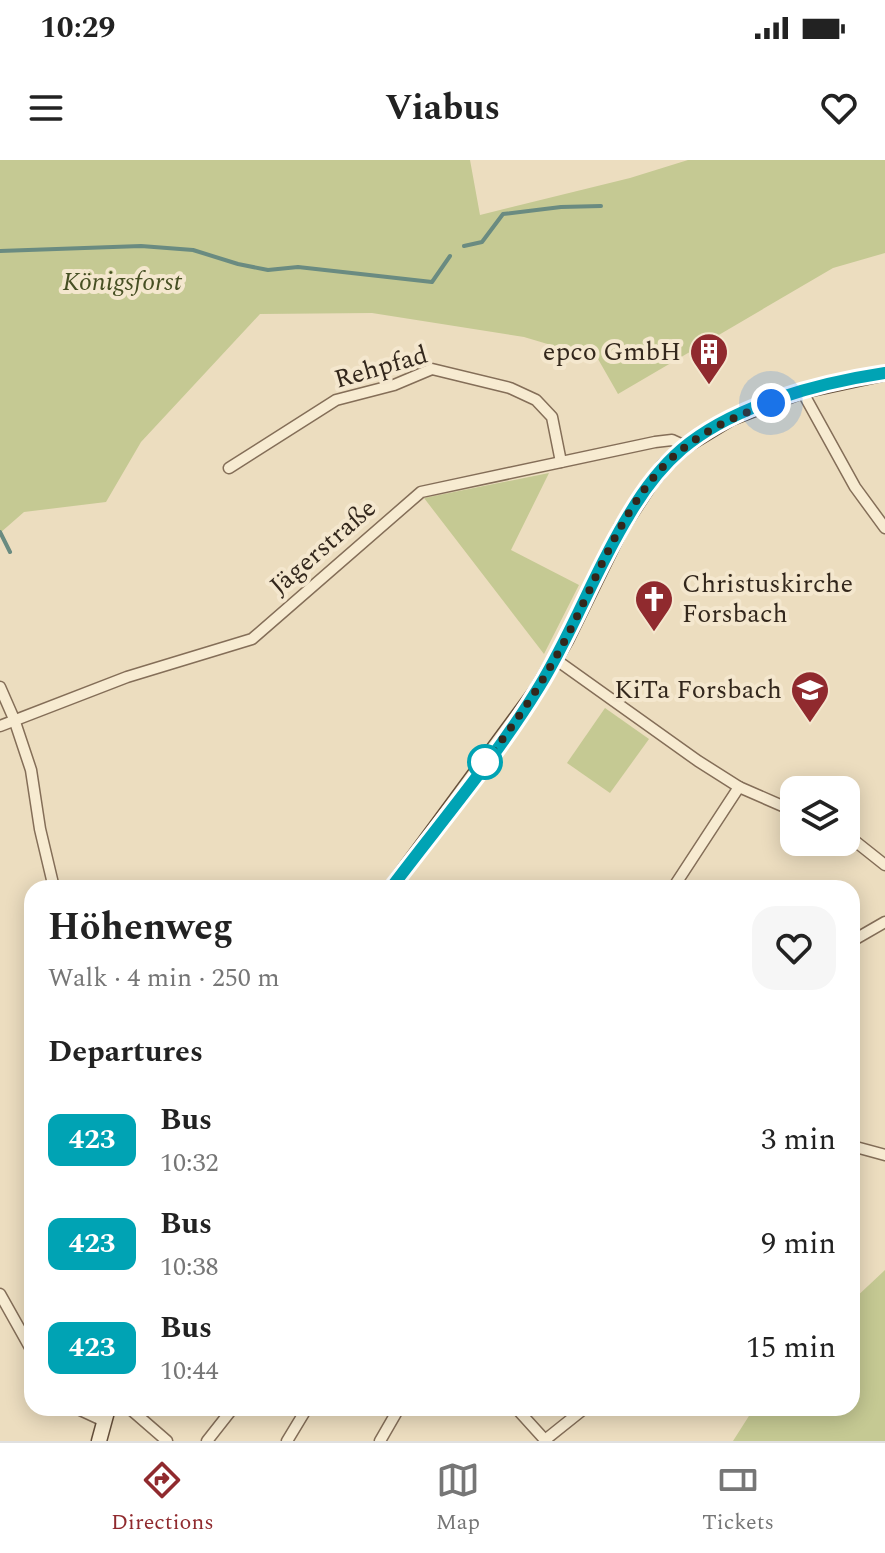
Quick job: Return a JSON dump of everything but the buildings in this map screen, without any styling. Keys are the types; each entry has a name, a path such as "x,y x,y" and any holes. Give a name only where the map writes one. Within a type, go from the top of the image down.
{"main road":[{"path":"397,880 516,721 555,659 629,514 649,485 685,446 731,418 802,391 885,373"},
{"path":"99,1441 106,1416"}],"street":[{"name":"Rehpfad","path":"229,468 336,400 394,385 432,369 510,388 536,400 552,417 561,462"},
{"path":"802,391 855,487 885,528"},
{"name":"Jägerstraße","path":"0,726 127,677 252,639 421,492 672,440 685,446"},
{"path":"555,659 650,729 739,787 780,805"},
{"path":"0,687 31,770 52,880"},
{"path":"678,880 739,787"},
{"path":"860,845 885,865"},
{"path":"860,936 885,922"},
{"path":"860,1148 885,1155"},
{"path":"0,1294 24,1337"},
{"path":"138,1416 167,1441"},
{"path":"207,1441 227,1416"},
{"path":"287,1441 302,1416"},
{"path":"380,1441 394,1416"},
{"path":"523,1416 545,1440 575,1416"}],"green space":[{"name":"Königsforst","path":"0,160 470,160 480,215 630,178 688,160 885,160 885,253 833,268 618,394 598,359 524,337 372,313 260,314 141,442 106,502 24,512 0,533"},
{"path":"549,473 511,550 579,585 544,654 424,498"},
{"path":"605,708 649,739 610,793 567,763"},
{"path":"885,1270 885,1441 733,1441 749,1416 860,1416 860,1293"}],"waterway":[{"path":"464,246 482,242 503,214 601,206"},
{"path":"0,251 141,246 193,250 268,270 298,267 432,282 450,256"},
{"path":"0,532 10,552"}],"bus line":[{"name":"423","path":"397,880 537,690 566,640 621,528 664,466 685,446 731,418 802,391 885,373"}],"place":[{"name":"epco GmbH","path":"709,386"},
{"name":"Christuskirche Forsbach","path":"654,633"},
{"name":"KiTa Forsbach","path":"810,724"}],"route":[{"path":"485,762 537,690 566,640 621,528 664,466 685,446 731,418 771,403"}]}
